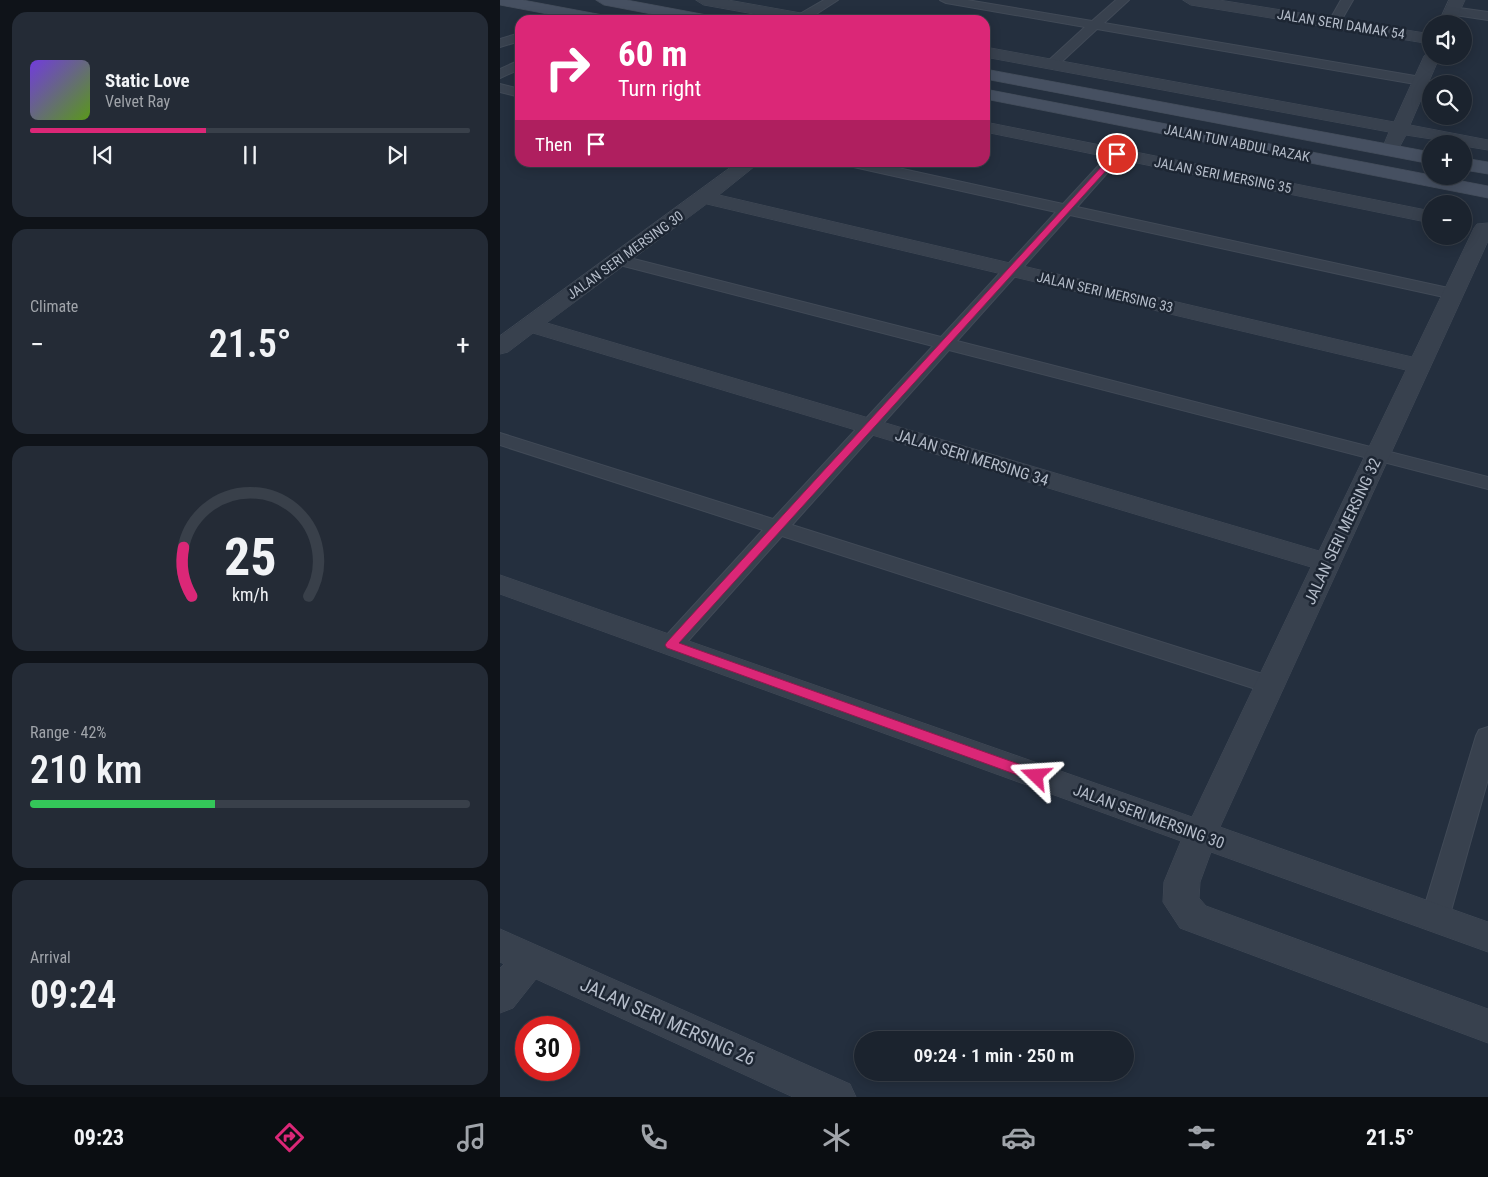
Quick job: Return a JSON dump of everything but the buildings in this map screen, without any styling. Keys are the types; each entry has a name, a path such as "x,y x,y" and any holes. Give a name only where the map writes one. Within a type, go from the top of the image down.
{"main road":[{"path":"500,0 577,15"},
{"path":"604,0 682,15"},
{"name":"JALAN TUN ABDUL RAZAK","path":"990,75 1422,156"},
{"path":"1060,89 1113,109 1118,120"},
{"name":"JALAN TUN ABDUL RAZAK","path":"990,95 1488,192"},
{"path":"1472,165 1488,168"}],"street":[{"path":"704,0 785,15"},
{"name":"JALAN SERI DAMAK 54","path":"1192,0 1242,4 1334,23 1422,38"},
{"path":"990,53 1488,144"},
{"path":"1390,150 1428,65"},
{"name":"JALAN SERI MERSING 35","path":"990,129 1422,215"},
{"name":"JALAN SERI MERSING 30","path":"500,347 744,167"},
{"name":"JALAN SERI MERSING 33","path":"704,197 1419,366"},
{"name":"JALAN SERI MERSING 32","path":"1479,226 1453,294 1200,835 1182,882 1181,902 1193,917 1488,1026"},
{"name":"JALAN SERI MERSING 34","path":"530,325 1328,563"},
{"name":"JALAN SERI MERSING 30","path":"500,584 1488,937"},
{"path":"500,996 515,952"},
{"name":"JALAN SERI MERSING 26","path":"515,952 836,1097"}],"lane":[{"path":"812,15 832,0"},
{"path":"946,0 1421,81"},
{"path":"1052,64 1123,0"},
{"path":"1334,23 1347,0"},
{"path":"1452,12 1488,16"},
{"path":"500,43 515,38"},
{"path":"500,74 515,66"},
{"path":"500,88 515,92"},
{"path":"671,645 1117,154"},
{"path":"872,167 1453,294"},
{"path":"618,260 1488,483"},
{"path":"500,438 1270,685"},
{"path":"1436,918 1488,736"}],"route":[{"path":"1036,776 671,645 1117,154"}]}
